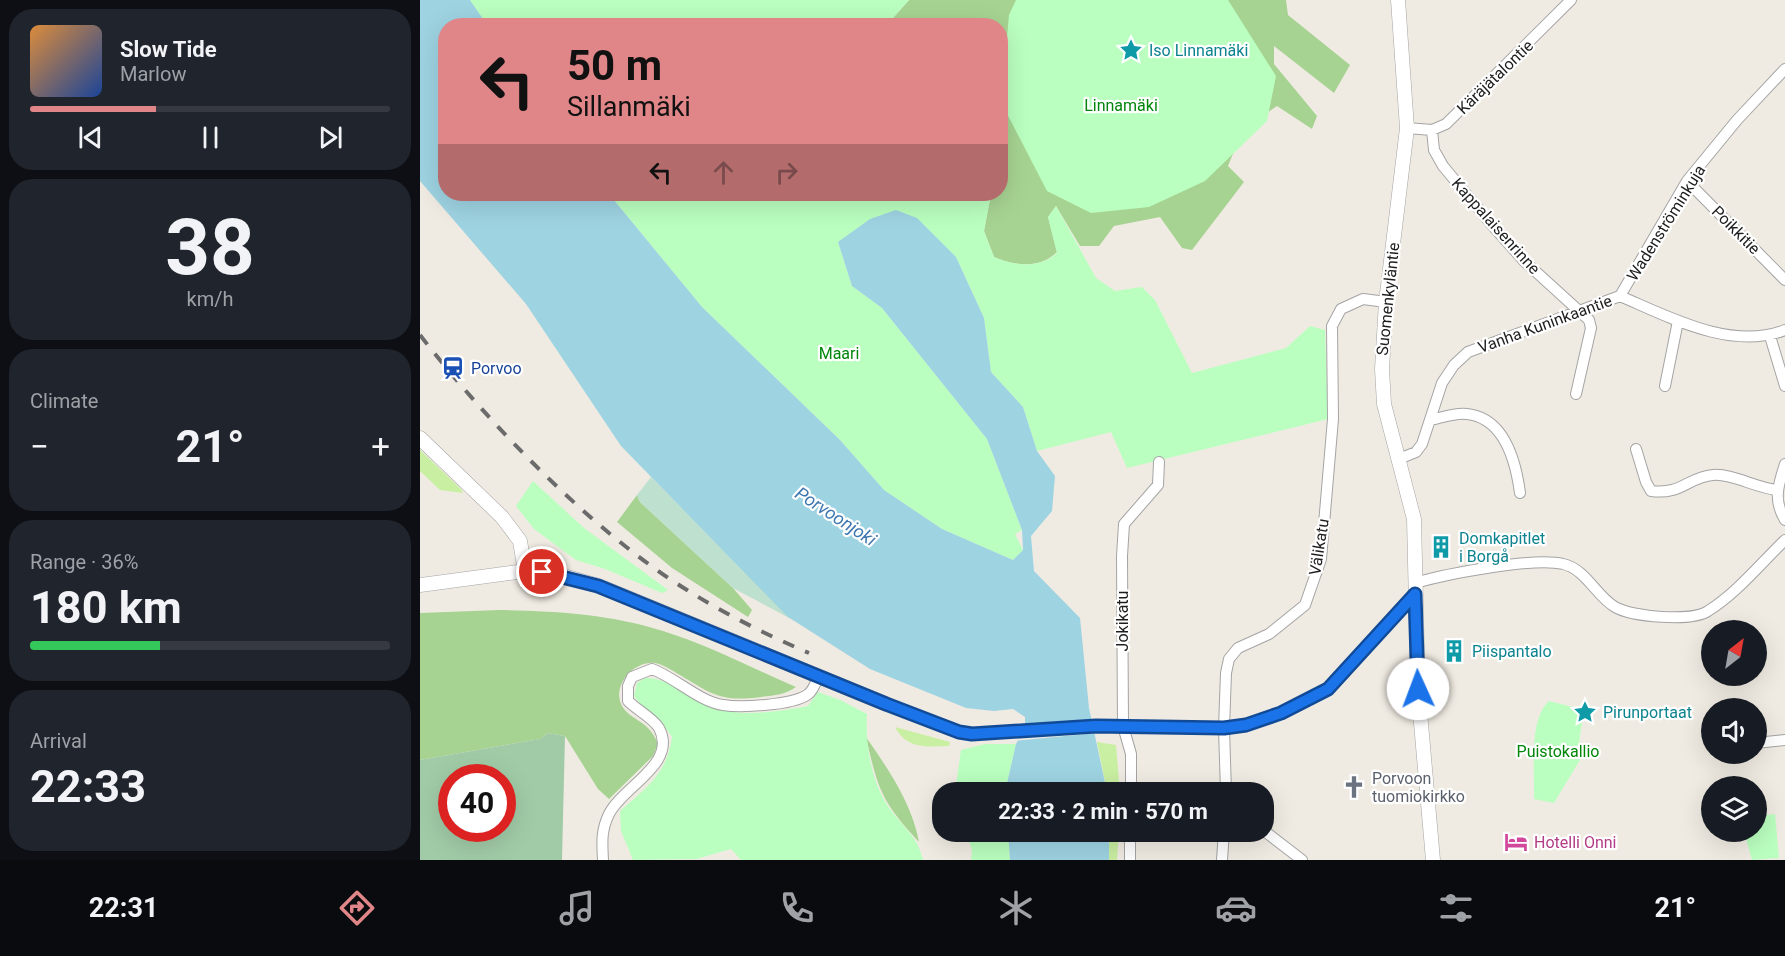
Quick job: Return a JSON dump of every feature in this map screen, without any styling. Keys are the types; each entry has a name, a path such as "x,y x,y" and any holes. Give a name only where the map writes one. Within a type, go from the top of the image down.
{"street":[{"name":"Suomenkyläntie","path":"1398,0 1407,128 1386,302 1382,369 1384,404 1414,519 1418,689 1433,860"},
{"name":"Käräjätalontie","path":"1432,130 1446,124 1571,0"},
{"name":"Wadenströminkuja","path":"1620,296 1687,182 1737,120 1785,69"},
{"path":"1407,128 1432,130"},
{"name":"Kappalaisenrinne","path":"1432,130 1434,150 1450,174 1524,261 1580,311"},
{"name":"Poikkitie","path":"1687,182 1785,280"},
{"name":"Vanha Kuninkaantie","path":"1399,459 1416,452 1422,444 1449,371 1468,352 1620,296 1678,321 1728,334 1770,336 1785,330"},
{"name":"Välikatu","path":"1226,782 1224,728 1226,673 1229,659 1238,648 1269,634 1305,605 1320,559 1333,419 1332,326 1341,309 1363,299 1386,302"},
{"path":"1576,394 1591,328 1589,320 1580,311"},
{"path":"1665,386 1678,321"},
{"path":"1770,336 1785,386"},
{"path":"1430,420 1467,413 1482,418 1498,429 1516,465 1520,493"},
{"path":"420,438 502,517 520,541 525,571"},
{"path":"1636,449 1651,491 1672,492 1705,476 1721,474 1757,488 1777,490"},
{"name":"Jokikatu","path":"1131,782 1131,754 1123,726 1122,556 1124,524 1158,485 1159,462"},
{"path":"1785,464 1777,490 1779,509 1785,520"},
{"path":"420,585 525,571 560,575 598,586 959,732 1012,733 1096,726 1224,728 1246,725 1281,713 1328,689 1415,589 1535,561 1565,564 1577,570 1603,598 1625,612 1654,618 1706,613 1785,540"},
{"path":"603,860 603,826 610,812 663,753 665,740 658,725 628,700 628,686 632,677 652,669 723,705 754,705 797,699 808,694 818,676"},
{"path":"1767,742 1785,740"},
{"path":"1274,838 1302,860"},
{"path":"1130,842 1130,860"},
{"path":"1222,860 1223,842"}],"green space":[{"path":"470,0 909,0 893,18 482,18"},
{"name":"Linnamäki","path":"909,0 1286,0 1288,15 1350,65 1334,93 1274,46 1274,64 1317,116 1312,129 1277,106 1243,129 1228,166 1244,182 1192,250 1182,248 1160,217 1114,226 1099,246 1080,246 1056,206 1048,217 1057,252 1043,261 1018,264 994,257 984,231 990,201 1008,201 1008,18 893,18"},
{"name":"Linnamäki","path":"1016,0 1228,0 1276,76 1267,121 1205,181 1149,207 1091,213 1047,191 1008,116 1009,15"},
{"name":"Maari","path":"615,201 990,201 984,231 994,257 1018,264 1043,262 1057,253 1048,217 1056,206 1096,278 1115,291 1142,287 1155,300 1192,373 1286,348 1310,326 1325,330 1328,419 1127,468 1111,432 1037,451 1023,407 991,372 984,318 956,257 936,239 838,242 852,286 882,308 987,439 1022,530 1015,534 1023,550 1013,560 942,529 884,490 840,440 702,307"},
{"path":"420,450 463,493 440,490 420,471"},
{"path":"651,477 791,619 733,588 640,502 637,495"},
{"path":"533,481 584,528 668,590 662,593 605,569 576,560 534,529 516,506"},
{"path":"637,495 640,502 733,588 752,610 748,617 672,568 617,522"},
{"path":"499,610 582,614 643,625 697,643 796,687 788,692 775,695 726,698 658,664 640,665 624,680 619,694 620,701 627,712 649,729 658,744 653,756 609,799 598,789 565,736 548,733 540,739 420,760 420,613"},
{"path":"645,678 664,681 709,706 739,713 787,710 808,706 818,692 867,714 867,740 875,779 886,803 915,840 923,860 741,860 731,849 696,859 633,860 621,831 620,811 647,787 660,771 672,737 634,696 637,683"},
{"name":"Puistokallio","path":"1549,701 1584,710 1579,742 1589,745 1554,803 1534,799 1535,733 1542,710"},
{"path":"895,727 950,742 949,746 925,746 911,743"},
{"path":"548,733 565,736 562,860 420,860 420,760 540,739"},
{"path":"866,737 905,800 919,842 897,816 883,794"},
{"path":"1097,742 1116,745 1119,782 1105,782"},
{"path":"985,744 1016,744 1007,782 956,782 961,750"},
{"path":"1775,814 1779,858 1752,860 1747,842 1767,842 1767,815"},
{"path":"969,842 1009,842 1010,860 971,860 972,850"},
{"path":"1109,842 1118,842 1117,860 1109,860"}],"water":[{"name":"Porvoonjoki","path":"420,0 470,0 482,18 438,18 438,201 615,201 702,307 840,440 884,490 942,529 1013,560 1023,550 1022,530 987,439 882,308 852,286 838,242 870,219 896,210 917,218 956,257 984,318 991,372 1023,407 1037,451 1055,476 1052,511 1031,536 1034,571 1080,618 1089,708 1105,782 1007,782 1016,744 1025,726 1025,717 1013,709 994,711 966,708 870,669 788,617 621,446 526,304 420,181"},
{"path":"1009,842 1109,842 1109,860 1010,860"}],"pier":[{"path":"1094,719 1097,733 1014,741 1022,725"}],"railway":[{"path":"420,335 477,404 510,439 544,474 615,538 651,566 701,599 746,624 809,653"}],"place":[{"name":"Iso Linnamäki","path":"1131,50"},
{"name":"Porvoo","path":"453,368"},
{"name":"Domkapitlet i Borgå","path":"1441,547"},
{"name":"Piispantalo","path":"1454,651"},
{"name":"Pirunportaat","path":"1585,712"},
{"name":"Porvoon tuomiokirkko","path":"1354,787"},
{"name":"Hotelli Onni","path":"1516,842"}],"route":[{"path":"542,572 598,586 886,704 959,732 972,734 1096,726 1224,728 1246,725 1281,713 1328,689 1415,594 1418,689"}]}
